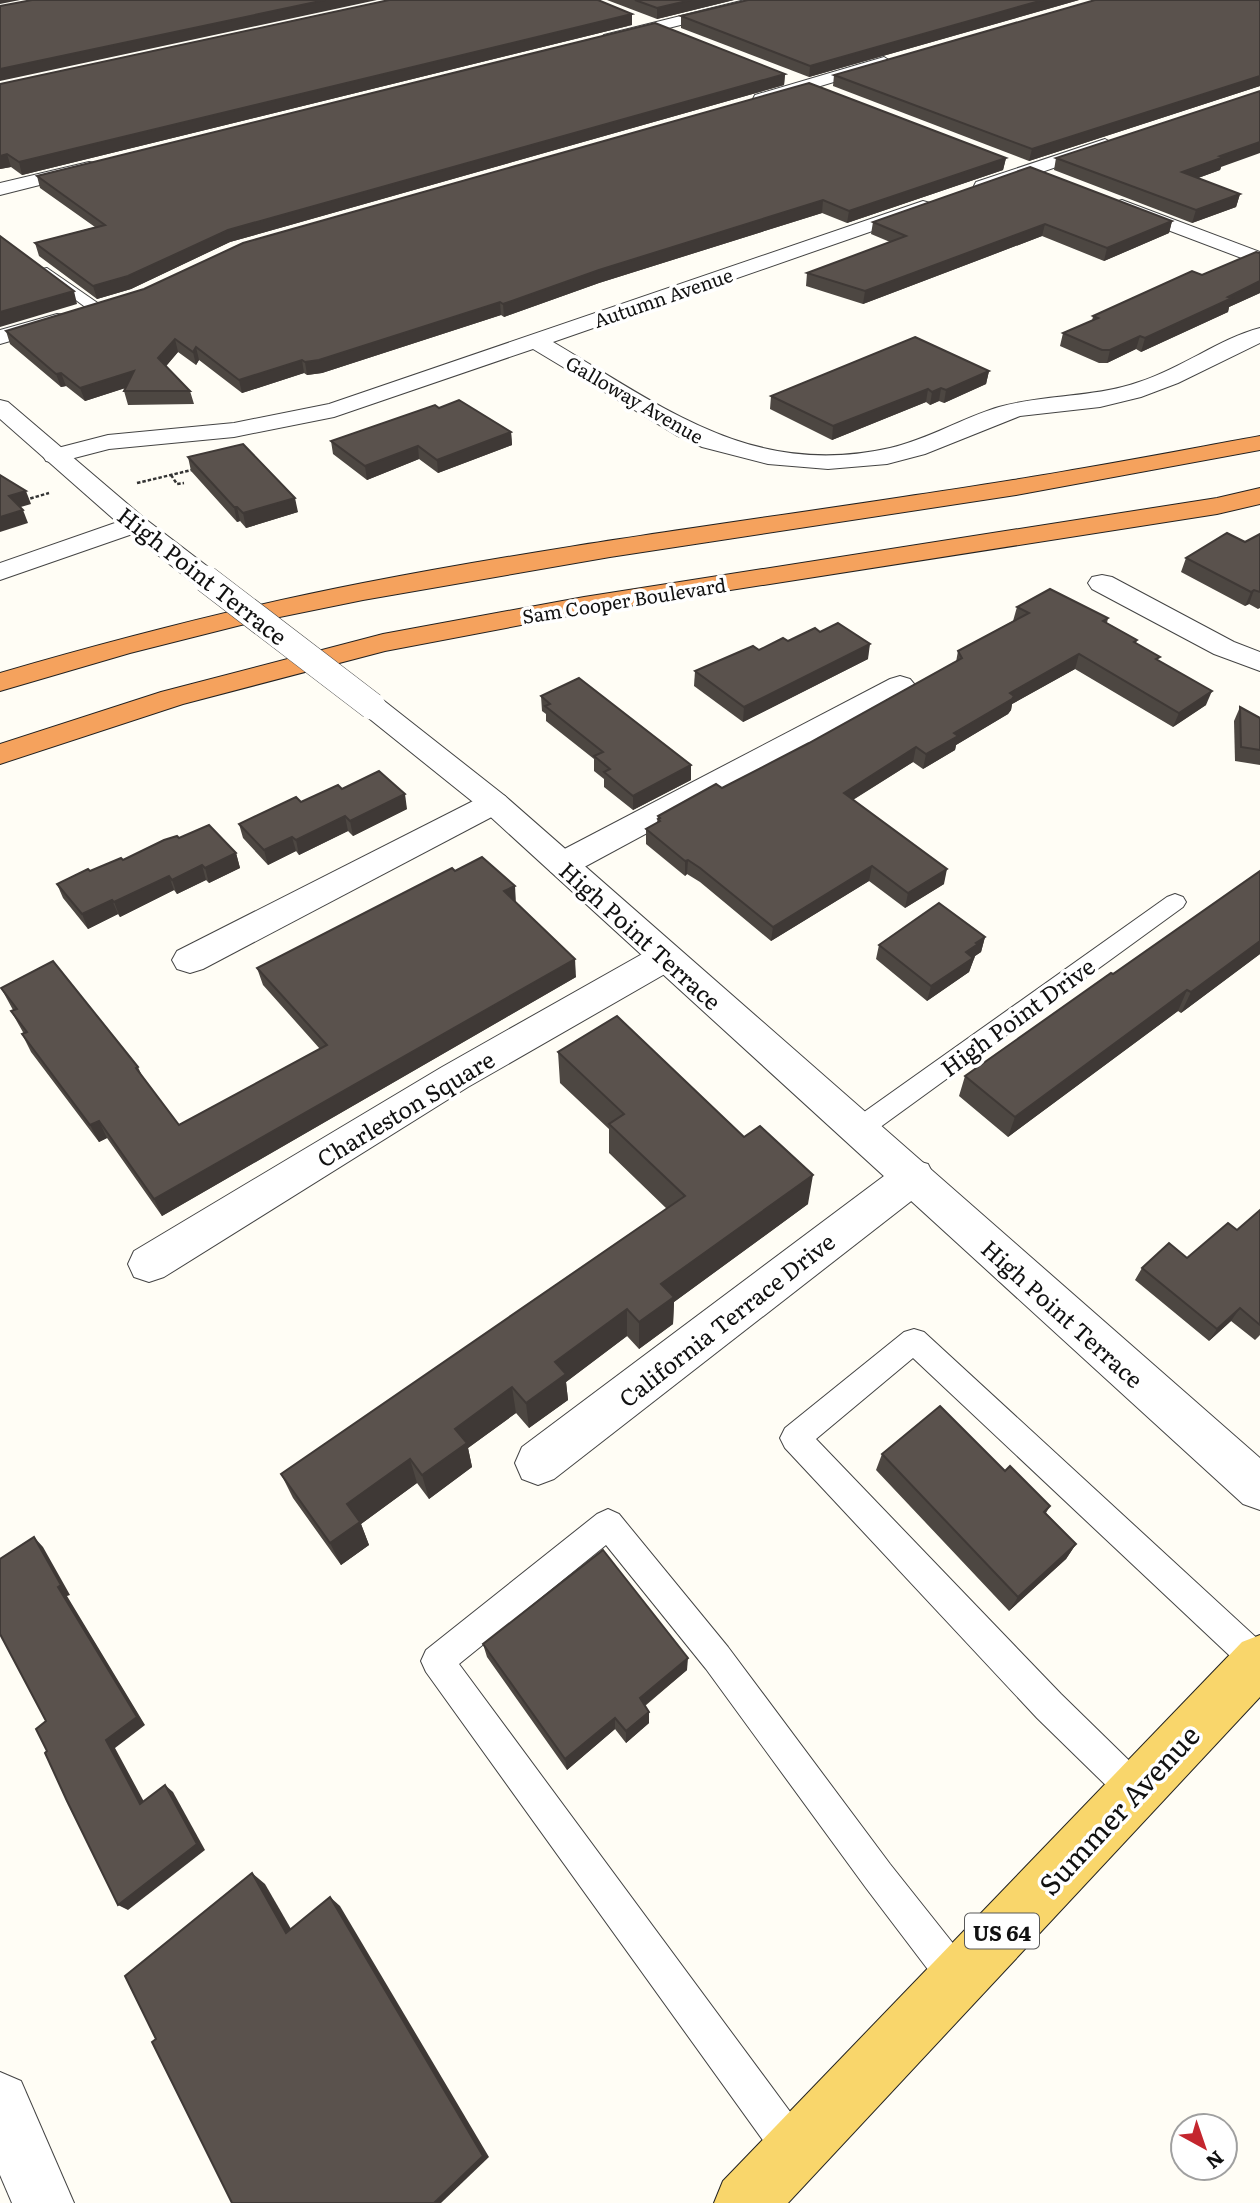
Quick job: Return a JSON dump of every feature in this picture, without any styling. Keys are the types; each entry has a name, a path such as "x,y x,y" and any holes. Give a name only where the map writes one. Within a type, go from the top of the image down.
{"highway":[{"path":"0,682 136,642 367,591 576,553 982,493 1260,443"},
{"name":"Sam Cooper Boulevard","path":"0,754 172,698 383,643 584,605 1217,506 1260,497"}],"main road":[{"name":"Summer Avenue","path":"745,2203 1259,1661"}],"street":[{"path":"597,41 763,0"},
{"path":"621,13 680,36"},
{"path":"747,104 905,57"},
{"path":"776,73 834,95"},
{"name":"Autumn Avenue","path":"55,456 108,442 234,430 307,417 373,397 1128,137"},
{"path":"1002,160 1052,179"},
{"path":"0,189 103,163"},
{"path":"1101,198 1260,259"},
{"path":"0,337 106,306"},
{"name":"Galloway Avenue","path":"536,341 706,441 769,457 850,461 915,450 1005,413 1047,404 1111,398 1142,390 1260,335"},
{"name":"High Point Terrace","path":"0,407 135,524 494,803 664,958 914,1176 967,1228 1260,1488"},
{"path":"0,572 135,524"},
{"path":"1102,583 1224,648 1260,662"},
{"path":"563,864 900,685"},
{"path":"190,960 494,803"},
{"name":"Charleston Square","path":"149,1264 455,1077 664,958"},
{"name":"California Terrace Drive","path":"538,1463 914,1176"},
{"path":"0,2102 43,2203"}],"lane":[{"path":"32,260 106,306"},
{"name":"High Point Drive","path":"859,1129 1175,902"},
{"path":"1135,1790 1049,1706 795,1438 914,1342 1259,1661"},
{"path":"794,2150 437,1661 608,1524 717,1658 878,1876 958,1979"}],"path":[{"path":"134,483 207,466"},
{"path":"171,475 177,484 184,483"},
{"path":"20,502 49,492"}],"building":[{"path":"32,0 325,0 0,69 0,6"},
{"path":"389,0 598,0 632,14 19,162 7,154 0,156 0,84"},
{"path":"635,0 691,0 657,8"},
{"path":"748,0 1043,0 810,66 681,16"},
{"path":"1095,0 1260,0 1260,76 1032,149 834,75"},
{"path":"655,23 785,74 228,230 128,276 93,286 35,243 105,225 37,176"},
{"path":"809,83 1006,158 849,211 823,200 599,270 503,304 500,302 319,360 302,360 239,380 196,347 193,352 175,339 158,358 190,391 124,391 134,371 80,388 61,373 56,374 6,331 144,289 243,243"},
{"path":"1260,91 1260,142 1182,172 1240,194 1196,210 1056,158"},
{"path":"1030,167 1172,221 1107,248 1045,224 865,291 807,273 906,236 873,222"},
{"path":"0,236 74,291 0,312"},
{"path":"1256,252 1260,253 1260,281 1228,297 1232,298 1145,338 1140,336 1110,350 1102,350 1063,333 1098,318 1093,316 1192,271 1202,275"},
{"path":"915,337 989,371 946,390 941,388 932,392 928,389 833,426 771,396"},
{"path":"459,400 511,432 437,460 418,446 365,466 331,441 435,405 439,408"},
{"path":"243,444 295,498 243,513 234,507 188,457"},
{"path":"0,475 26,491 9,496 23,510 0,517"},
{"path":"1227,533 1245,542 1260,534 1260,592 1251,592 1186,558"},
{"path":"1050,589 1108,618 1103,621 1160,657 1156,659 1212,691 1179,713 1079,654 1010,693 1014,696 1012,699 954,733 958,736 926,754 916,747 844,793 947,869 908,893 872,866 773,927 700,868 688,860 685,861 646,829 660,821 658,816 716,784 722,788 962,658 958,651 1029,613 1017,607"},
{"path":"838,623 870,644 744,707 695,671 753,646 759,650 783,638 788,641 815,628 820,632"},
{"path":"579,678 691,765 633,796 604,772 610,769 594,756 603,752 545,706 550,704 541,696"},
{"path":"1240,707 1260,718 1260,750 1241,747"},
{"path":"379,771 405,794 350,821 345,816 296,840 292,837 264,850 239,824 296,797 301,802 338,785 342,789"},
{"path":"209,825 236,853 205,868 202,865 172,880 169,876 82,914 57,884 88,869 90,871 121,858 123,860 164,840 177,836 179,838"},
{"path":"482,857 515,886 504,891 575,959 154,1199 99,1121 90,1125 22,1034 27,1032 11,1011 17,1009 1,988 53,961 138,1067 136,1068 179,1125 327,1045 257,968 452,868 455,871"},
{"path":"1260,871 1260,941 1191,992 1187,990 1015,1117 965,1076 1111,973"},
{"path":"939,903 985,937 966,952 973,958 931,986 879,945"},
{"path":"617,1016 744,1137 760,1126 813,1175 661,1284 674,1297 639,1322 627,1309 555,1362 566,1374 526,1403 512,1387 455,1429 467,1443 422,1475 410,1459 347,1504 360,1522 330,1543 281,1474 685,1196 609,1124 624,1114 558,1052"},
{"path":"1260,1210 1260,1325 1240,1308 1217,1329 1142,1268 1169,1243 1187,1258 1228,1223 1237,1230"},
{"path":"940,1406 1005,1471 1010,1466 1050,1506 1044,1512 1076,1544 1018,1597 882,1454"},
{"path":"34,1537 61,1585 58,1587 137,1717 106,1740 140,1804 165,1785 197,1844 118,1905 45,1753 47,1751 36,1729 46,1721 0,1634 0,1559"},
{"path":"603,1550 688,1658 640,1698 649,1712 626,1731 615,1718 565,1759 483,1644"},
{"path":"252,1873 286,1933 330,1897 483,2156 434,2203 232,2203 152,2042 156,2039 125,1976"}]}
